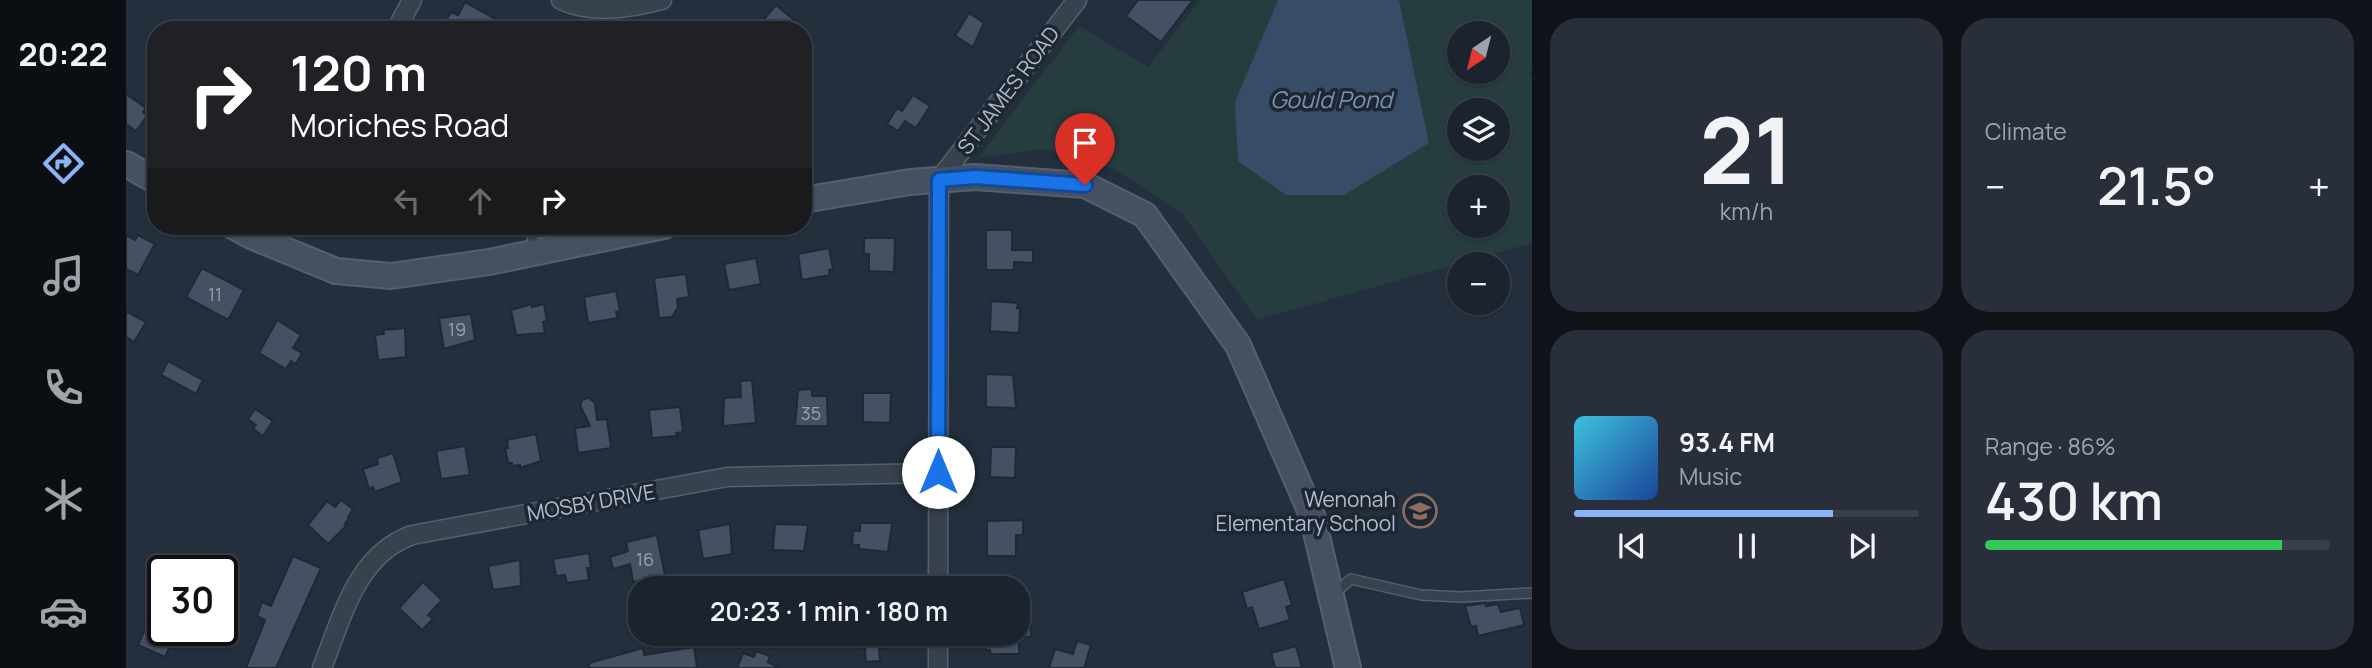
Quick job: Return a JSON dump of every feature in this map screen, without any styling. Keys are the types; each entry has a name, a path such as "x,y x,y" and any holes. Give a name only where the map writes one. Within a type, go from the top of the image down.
{"street":[{"path":"401,21 412,0"},
{"path":"561,0 572,5 619,9 662,0"},
{"name":"ST JAMES ROAD","path":"939,180 1077,0"},
{"path":"126,164 147,176"},
{"path":"812,198 911,182 975,177 1085,185 1144,215 1238,345 1312,515 1348,668"},
{"path":"938,576 939,180"},
{"path":"249,235 336,271 391,276 489,262 615,235"},
{"name":"MOSBY DRIVE","path":"322,668 365,569 394,541 412,535 727,477 938,472"},
{"path":"938,646 938,668"}],"lane":[{"path":"532,235 535,252"},
{"path":"1331,597 1352,579 1421,595 1461,597 1532,593"}],"green space":[{"path":"1200,0 1278,0 1235,102 1429,143 1399,0 1532,0 1532,69 1529,73 1532,76 1532,243 1500,252 1447,252 1447,267 1257,320 1182,213 1112,168 1044,149 978,158 1079,26 1148,67"}],"water":[{"name":"Gould Pond","path":"1278,0 1399,0 1429,143 1344,195 1286,195 1238,161 1235,102"}],"building":[{"path":"1138,0 1193,0 1161,42 1126,16"},
{"path":"465,2 494,18 492,21 446,21 451,12 458,15"},
{"path":"776,5 794,20 793,21 763,21"},
{"path":"969,13 984,23 973,47 955,36"},
{"path":"126,94 146,108 143,112 147,116 136,131 126,124"},
{"path":"913,95 930,106 916,128 905,121 898,131 887,124 897,108 902,111"},
{"path":"986,230 1012,230 1012,250 1033,250 1033,263 1014,262 1014,270 986,270"},
{"path":"126,235 135,240 138,235 155,244 138,275 126,269"},
{"path":"864,238 895,238 894,272 869,271 869,254 864,254"},
{"path":"829,248 833,269 829,270 830,275 802,280 798,254"},
{"path":"756,258 761,284 729,290 724,264"},
{"path":"202,268 244,290 228,320 186,297"},
{"path":"686,274 689,297 677,299 678,307 672,317 659,318 654,278"},
{"path":"616,291 620,311 616,312 618,318 588,323 584,297"},
{"path":"991,301 1018,303 1019,333 990,331"},
{"path":"532,304 532,307 544,304 547,321 543,322 545,333 516,335 511,310"},
{"path":"126,311 146,322 134,342 126,337"},
{"path":"471,314 475,340 444,349 439,318"},
{"path":"277,320 301,335 293,348 302,353 296,364 291,361 286,369 259,353"},
{"path":"405,328 406,357 378,360 375,335 384,334 383,330"},
{"path":"168,361 203,380 196,394 161,375"},
{"path":"986,374 1013,375 1016,408 986,407"},
{"path":"752,380 756,423 723,426 724,398 741,397 740,381"},
{"path":"812,389 812,396 827,396 828,426 795,426 798,390"},
{"path":"863,393 891,393 890,423 863,422"},
{"path":"589,398 595,403 597,420 607,419 611,448 578,453 575,428 590,426 580,405 583,399"},
{"path":"680,407 683,432 676,433 677,436 652,438 649,410"},
{"path":"255,409 273,421 263,436 253,429 256,425 248,419"},
{"path":"536,434 541,461 520,468 520,465 512,466 512,463 508,463 505,449 508,448 507,440"},
{"path":"465,446 470,475 441,479 436,451"},
{"path":"991,447 1016,447 1015,478 990,477"},
{"path":"393,453 402,482 375,492 373,487 369,489 363,469 378,464 377,458"},
{"path":"341,500 353,509 345,524 347,525 328,544 308,525 327,501 335,507"},
{"path":"1023,520 1023,535 1016,535 1016,556 987,556 987,521"},
{"path":"860,523 892,523 888,552 859,549 859,545 852,545 853,531 860,531"},
{"path":"730,524 732,554 703,559 698,530"},
{"path":"775,524 808,525 804,551 773,550"},
{"path":"657,535 665,576 632,576 630,564 613,569 610,557 628,551 626,542"},
{"path":"589,553 589,580 567,583 565,575 556,576 553,559"},
{"path":"293,556 321,568 276,668 246,668 265,620 257,616 262,602 271,606"},
{"path":"520,560 521,586 493,590 488,566"},
{"path":"1284,579 1292,605 1286,607 1290,620 1259,629 1252,607 1247,609 1242,592"},
{"path":"423,582 442,600 428,615 433,619 422,630 399,608"},
{"path":"1485,603 1486,606 1498,604 1501,612 1520,608 1524,625 1478,636 1476,626 1471,627 1465,606"},
{"path":"147,625 147,646 170,646 165,657 138,645"},
{"path":"1077,641 1091,645 1084,668 1049,668 1055,649 1073,654"},
{"path":"889,646 889,649 879,649 880,661 866,662 865,648 856,647"},
{"path":"986,646 1019,646 1019,654 991,654 990,650 986,650"},
{"path":"1296,646 1302,668 1275,668 1271,653"},
{"path":"694,647 697,668 589,668 589,663 643,648 644,655"},
{"path":"756,651 770,656 768,662 779,668 737,668 743,653 754,657"}],"place":[{"name":"Wenonah Elementary School","path":"1420,511"}],"route":[{"path":"938,472 939,180 975,177 1085,185"}]}
